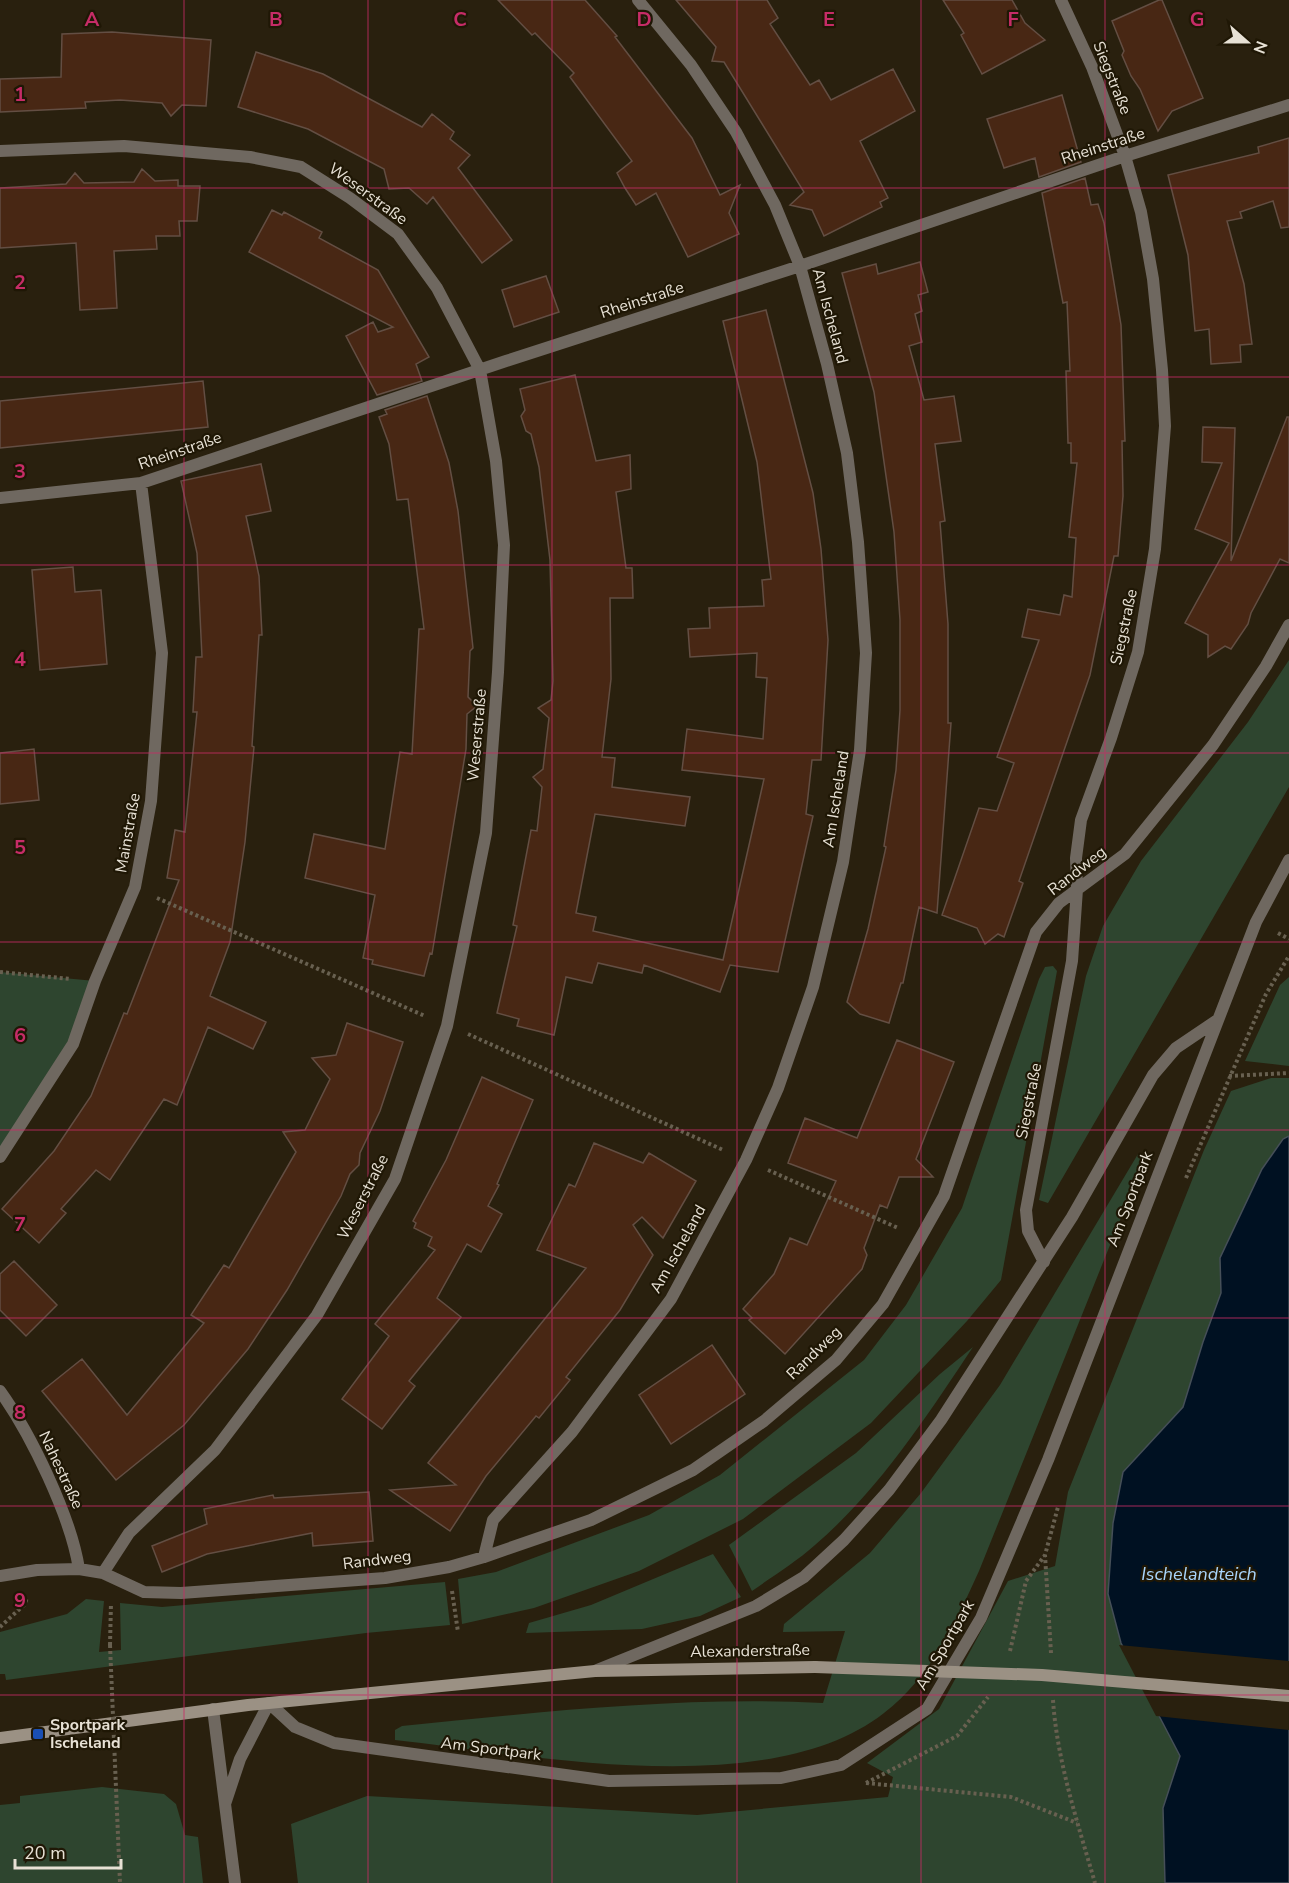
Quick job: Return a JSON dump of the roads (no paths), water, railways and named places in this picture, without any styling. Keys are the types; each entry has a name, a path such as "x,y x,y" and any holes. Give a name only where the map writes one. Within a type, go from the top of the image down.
{"main road":[{"name":"Alexanderstraße","path":"213,1709 596,1671 815,1667 1042,1675 1289,1696"},
{"path":"0,1738 213,1709"}],"street":[{"name":"Am Ischeland","path":"484,1557 493,1520 572,1432 671,1299 746,1160 778,1089 813,987 843,862 861,740 866,653 858,542 848,464 827,364 800,266 775,205 736,132 691,65 638,0"},
{"name":"Siegstraße","path":"1044,1262 1028,1231 1026,1210 1072,961 1077,889 1076,858 1081,820 1111,738 1138,652 1155,549 1162,482 1164,415 1153,279 1141,212 1125,156 1092,67 1061,0"},
{"name":"Rheinstraße","path":"0,498 141,483 800,266 1125,156 1289,105"},
{"name":"Weserstraße","path":"0,151 124,146 250,157 301,167 350,198 398,234 437,288 480,370 496,461 504,545 498,672 486,834 447,1026 395,1179 317,1315 215,1450 129,1533 108,1576"},
{"name":"Mainstraße","path":"0,1157 73,1044 95,981 135,887 152,801 162,653 141,483"},
{"name":"Randweg","path":"0,1576 37,1570 79,1569 108,1576 144,1592 181,1593 385,1578 449,1567 591,1520 693,1470 764,1421 836,1360 883,1304 944,1196 1036,932 1059,903 1125,854 1213,745 1266,666 1289,625"},
{"name":"Am Sportpark","path":"269,1703 295,1727 334,1743 609,1781 781,1778 841,1765 927,1709 981,1618 1048,1460 1256,922 1289,860"},
{"name":"Am Sportpark","path":"596,1671 756,1606 804,1577 844,1540 889,1490 941,1420 1044,1262 1153,1075 1176,1048 1216,1021"},
{"name":"Nahestraße","path":"0,1391 15,1413 66,1518 74,1540 79,1569"},
{"path":"225,1804 240,1759 269,1703"},
{"path":"213,1709 235,1883"}],"water":[{"name":"Ischelandteich","path":"1289,1136 1289,1883 1165,1883 1163,1808 1180,1756 1121,1643 1108,1594 1113,1523 1123,1472 1183,1407 1221,1293 1220,1258 1262,1169 1283,1139"}],"place":[{"name":"Sportpark Ischeland","path":"38,1734"}]}
